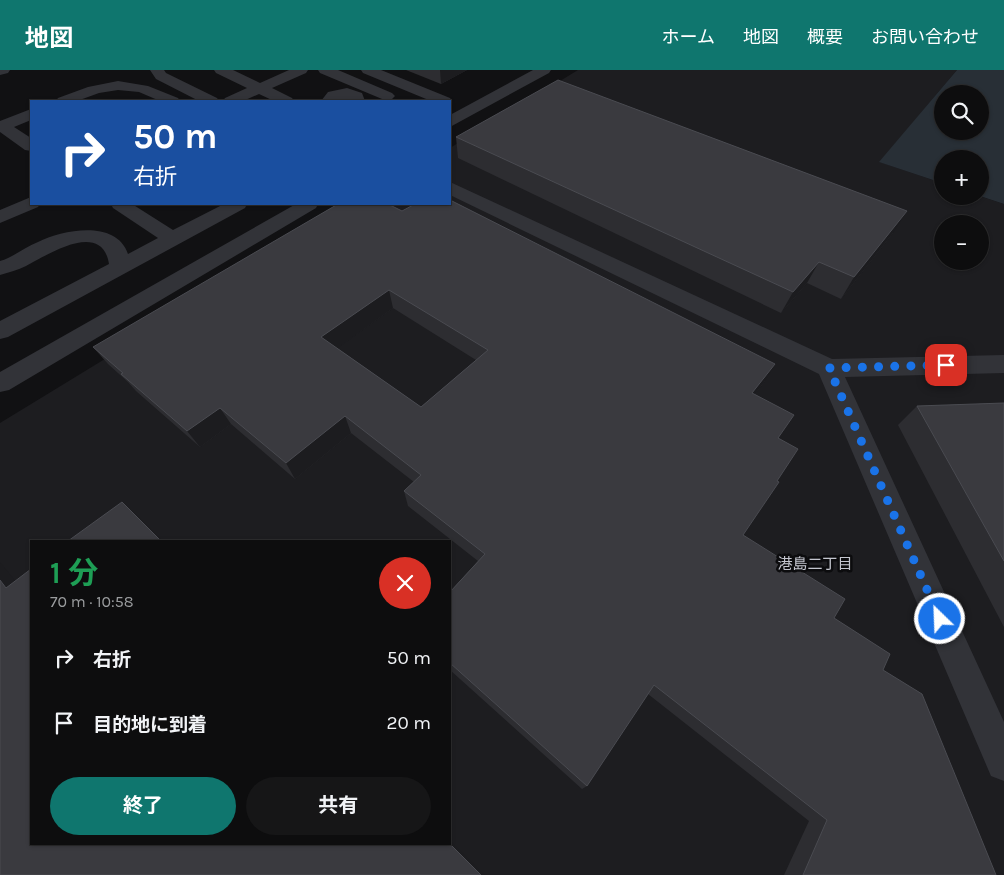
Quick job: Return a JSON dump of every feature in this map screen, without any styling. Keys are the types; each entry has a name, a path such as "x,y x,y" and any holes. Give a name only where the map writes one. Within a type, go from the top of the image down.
{"street":[{"path":"157,70 161,76 209,100"},
{"path":"221,70 284,100"},
{"path":"238,78 258,70"},
{"path":"231,96 259,88 301,70"},
{"path":"325,70 398,100"},
{"path":"368,70 442,100"},
{"path":"451,121 544,70"},
{"path":"67,100 136,73"},
{"path":"92,90 124,85 150,90 170,100"},
{"path":"92,90 109,100"},
{"path":"330,100 334,96 347,93 357,96 357,100"},
{"path":"451,104 469,112"},
{"path":"1,127 30,114"},
{"path":"1,127 30,145"},
{"path":"451,188 829,368 1004,364"},
{"path":"0,217 30,203"},
{"path":"122,205 173,238"},
{"path":"2,327 120,267 235,205"},
{"path":"0,383 307,205"},
{"path":"0,268 17,265 46,246 81,237 101,237 115,248 120,267"},
{"path":"829,368 1004,763"}],"shaded area":[{"path":"578,70 957,70 944,85 934,85 934,97 880,162 934,180 934,205 989,205 989,199 1004,204 1004,875 0,875 0,423 357,205 451,205 451,147"},
{"path":"957,70 1004,70 1004,204 989,199 989,150 934,150 934,180 879,162 934,97 934,140 989,140 989,85 944,85"}],"building":[{"path":"558,80 907,211 854,277 819,262 793,292 456,137"},
{"path":"451,201 775,364 752,393 794,415 778,438 798,449 777,481 779,482 743,535 845,599 834,618 890,654 883,670 922,694 996,875 803,875 827,820 654,685 587,786 451,664 451,591 485,554 404,491 421,475 345,416 286,463 220,408 187,431 93,347 336,205 390,205 402,211 413,205 451,205","holes":["389,290 488,350 421,407 321,337"]},
{"path":"1004,403 1004,561 917,406"},
{"path":"122,502 160,540 69,540"},
{"path":"30,570 30,845 451,845 481,875 0,875 0,580 6,588"}],"district":[{"name":"港島二丁目","path":"815,564"}],"route":[{"path":"940,619 829,368 946,365"}]}
